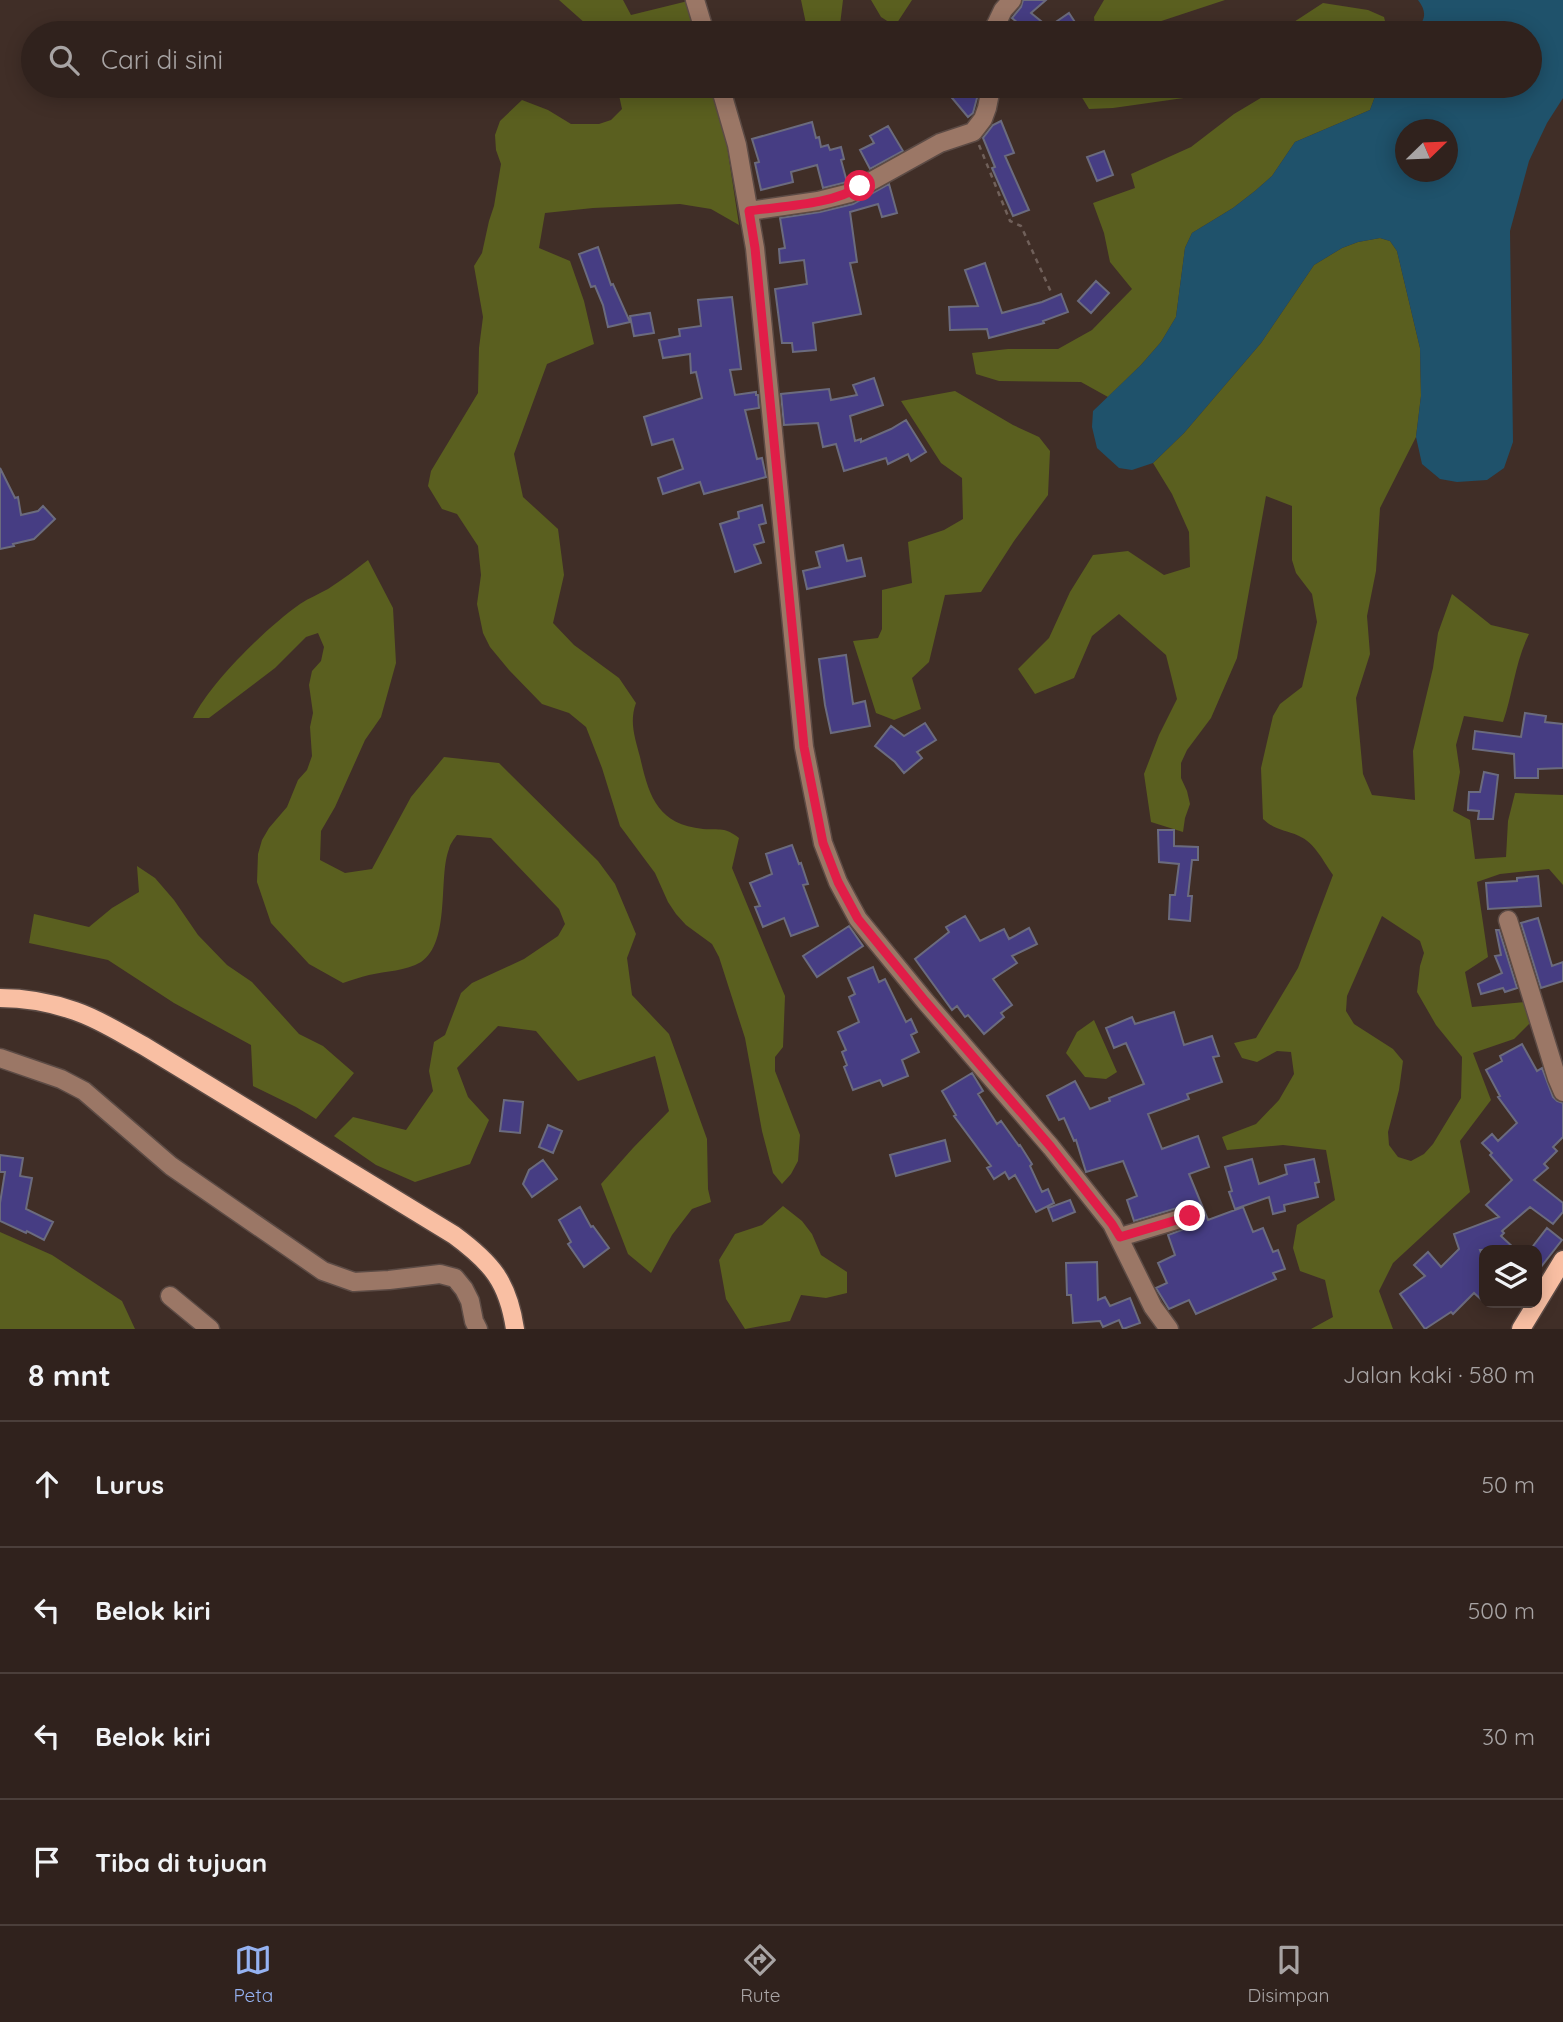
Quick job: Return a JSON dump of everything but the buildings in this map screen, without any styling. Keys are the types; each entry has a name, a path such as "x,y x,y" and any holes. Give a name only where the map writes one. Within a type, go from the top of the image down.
{"main road":[{"path":"0,998 76,1011 109,1027 454,1235 475,1251 495,1272 508,1295 515,1329"},
{"path":"1521,1329 1563,1260"}],"street":[{"path":"695,0 701,21"},
{"path":"998,21 1012,0"},
{"path":"723,98 737,145 755,248 804,747 823,843 838,882 858,919 1051,1147 1112,1224 1153,1307 1170,1329"},
{"path":"749,211 818,201 850,193 940,143 973,132 983,119 989,98"},
{"path":"1508,920 1563,1093"},
{"path":"0,1058 61,1079 84,1091 171,1166 323,1271 354,1282 432,1274 455,1278 470,1301 474,1326"},
{"path":"1120,1237 1190,1216"},
{"path":"170,1296 210,1329"}],"path":[{"path":"973,132 1010,221 1021,226 1051,292"}],"green space":[{"path":"559,0 623,0 631,15 688,1 694,21 583,21"},
{"path":"801,0 843,0 840,21 805,21"},
{"path":"871,0 912,0 898,21 887,21 881,17"},
{"path":"1104,0 1225,0 1161,21 1094,21"},
{"path":"1323,3 1368,10 1384,17 1385,21 1295,21"},
{"path":"620,98 716,98 724,126 739,225 711,209 680,204 545,213 539,248 570,261 584,301 594,344 547,364 514,454 523,497 558,529 564,575 553,623 574,645 619,678 636,703 633,717 635,737 652,796 665,814 675,821 687,826 726,831 739,838 732,868 785,996 783,1047 775,1057 775,1071 800,1135 798,1161 782,1184 773,1173 762,1131 745,1038 719,957 712,944 676,914 655,873 620,826 586,727 569,713 542,704 490,647 483,633 477,604 481,575 478,546 457,514 442,509 428,486 431,471 478,393 483,317 474,266 482,253 494,206 501,164 495,135 500,121 522,100 548,110 571,124 599,124 611,120 622,109"},
{"path":"1082,98 1184,98 1113,108 1089,109"},
{"path":"1261,98 1374,98 1370,110 1295,142 1272,176 1233,208 1192,233 1185,248 1176,317 1161,342 1108,397 1081,382 999,381 976,374 972,353 1008,349 1058,349 1092,330 1132,289 1110,262 1104,233 1093,203 1135,188 1131,174 1191,147 1234,114"},
{"path":"1380,238 1390,241 1397,251 1420,348 1421,396 1416,437 1380,508 1376,571 1367,616 1370,654 1356,698 1363,774 1372,795 1415,800 1413,751 1433,668 1438,633 1452,594 1491,625 1529,634 1520,655 1503,722 1464,716 1456,745 1460,772 1453,811 1470,820 1475,859 1506,857 1508,821 1515,793 1563,795 1563,885 1549,869 1500,874 1477,882 1488,957 1465,972 1472,1007 1525,1002 1530,1023 1514,1039 1473,1053 1491,1100 1460,1141 1470,1192 1393,1263 1379,1291 1393,1329 1311,1329 1333,1317 1325,1280 1300,1271 1293,1248 1297,1225 1335,1200 1326,1150 1283,1145 1227,1150 1222,1137 1256,1124 1279,1100 1294,1074 1291,1052 1277,1051 1257,1062 1242,1058 1234,1043 1256,1038 1298,968 1333,875 1305,839 1272,826 1263,819 1261,768 1273,716 1280,704 1302,687 1317,622 1312,594 1296,573 1292,560 1292,506 1266,496 1237,658 1211,718 1187,750 1181,763 1181,778 1190,804 1183,832 1151,822 1144,774 1177,699 1166,655 1119,614 1092,636 1074,678 1035,694 1018,669 1049,638 1070,592 1093,555 1128,551 1164,575 1190,567 1189,532 1172,494 1153,463 1184,433 1261,343 1314,265 1358,242","holes":["1382,916 1420,941 1424,953 1417,992 1436,1025 1462,1057 1461,1098 1433,1144 1424,1154 1411,1161 1398,1157 1389,1145 1388,1132 1403,1061 1393,1049 1354,1024 1346,1011 1347,996"]},
{"path":"955,391 1039,437 1050,451 1048,495 981,592 945,595 929,662 912,678 921,709 894,720 876,713 853,641 878,638 882,629 882,590 912,583 908,542 944,530 963,519 962,478 941,463 901,401"},
{"path":"368,560 393,608 396,663 381,717 365,740 335,807 321,831 320,860 345,873 372,869 411,797 444,757 499,763 598,861 615,884 636,934 627,958 632,995 669,1034 707,1139 708,1189 711,1202 692,1209 672,1235 651,1273 628,1254 601,1184 669,1111 655,1056 578,1081 536,1031 498,1026 457,1068 468,1097 489,1120 470,1164 415,1182 376,1165 334,1136 353,1117 406,1130 433,1091 429,1071 434,1042 445,1035 461,993 472,983 524,959 558,936 565,924 559,909 491,838 457,835 450,845 446,861 436,940 430,953 415,965 343,983 309,964 271,923 257,882 258,854 262,840 287,807 312,756 310,727 313,713 309,685 312,671 321,661 324,647 318,633 306,637 275,668 209,718 193,718 226,672 271,627 300,604 328,589"},
{"path":"137,866 155,878 198,935 227,965 252,982 299,1034 323,1046 354,1073 316,1119 253,1086 251,1045 174,1003 108,960 29,943 34,914 89,927 112,908 139,892"},
{"path":"1094,1020 1117,1072 1106,1079 1085,1077 1066,1053 1077,1032"},
{"path":"783,1206 802,1221 812,1234 821,1255 847,1272 847,1293 826,1298 801,1295 790,1321 745,1329 726,1299 719,1260 735,1234 762,1225"},
{"path":"0,1232 52,1255 122,1301 135,1329 0,1329"}],"water":[{"path":"1418,0 1563,0 1563,98 1547,123 1529,161 1510,231 1513,442 1504,468 1487,480 1457,482 1440,479 1422,464 1416,437 1421,396 1420,348 1397,251 1390,241 1380,238 1342,248 1314,265 1261,343 1184,433 1153,463 1132,470 1119,468 1097,448 1092,427 1093,411 1141,365 1161,342 1176,317 1185,248 1192,233 1233,208 1272,176 1295,142 1370,110 1374,98 1542,98 1542,21 1422,21 1424,14"}],"route":[{"path":"860,186 850,193 818,201 749,211 755,248 804,747 823,843 838,882 858,919 1051,1147 1120,1237 1190,1216"}]}
